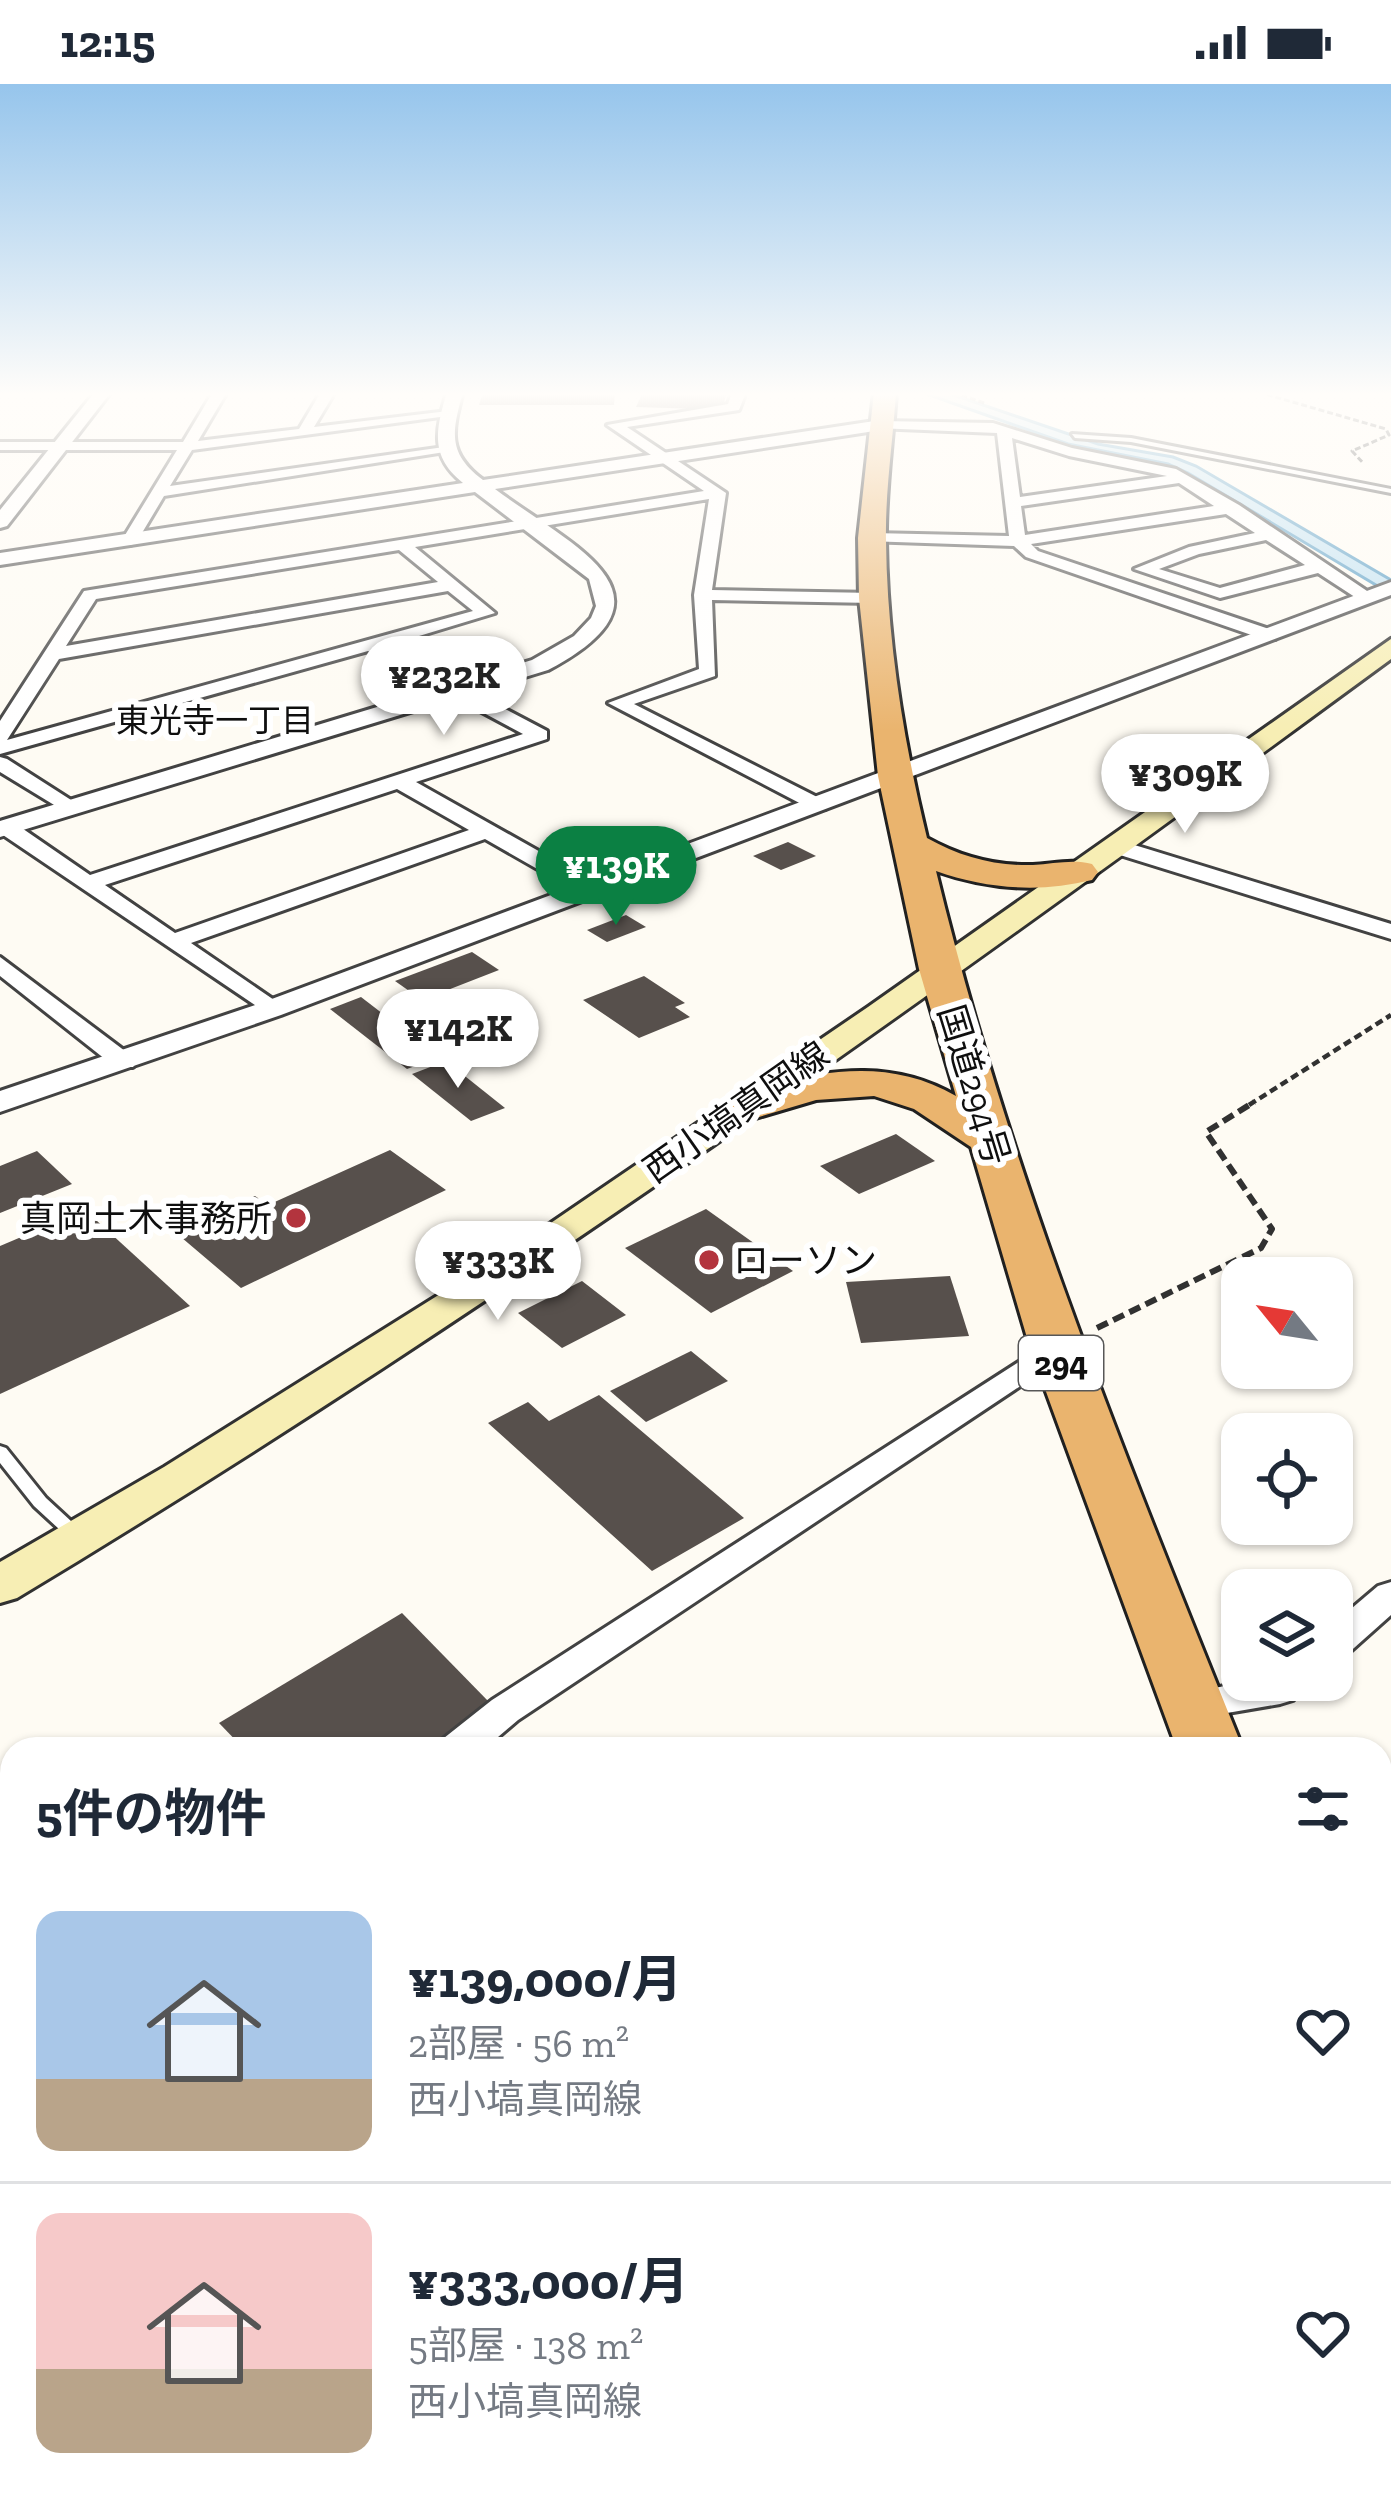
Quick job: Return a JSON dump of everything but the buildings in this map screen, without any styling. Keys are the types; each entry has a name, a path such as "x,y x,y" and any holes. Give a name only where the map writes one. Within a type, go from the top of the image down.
{"highway":[{"name":"国道294号","path":"875,505 874,598 895,776 938,969 1056,1348 1201,1727"},
{"path":"910,843 954,868 992,877 1078,872"},
{"path":"742,1108 809,1086 873,1082 929,1096 993,1142"}],"main road":[{"name":"西小塙真岡線","path":"0,1586 461,1301 1115,847 1391,647"}],"street":[{"path":"130,540 149,505"},
{"path":"0,559 349,505"},
{"path":"3,828 455,691 566,652 602,622 608,608 606,588 598,576 503,505"},
{"path":"0,736 91,595 644,505"},
{"path":"716,505 703,595 708,672 618,703 818,805"},
{"path":"1011,505 1018,542 1054,565 1269,635"},
{"path":"1229,505 1367,597"},
{"path":"872,538 1018,542 1234,508"},
{"path":"1271,534 1195,550 1142,569 1220,593 1324,567"},
{"path":"0,748 486,613 403,545"},
{"path":"54,654 451,585"},
{"path":"0,1102 271,1009 1391,588"},
{"path":"703,595 874,598"},
{"path":"88,883 540,735 374,647"},
{"path":"0,698 22,698"},
{"path":"0,763 71,807"},
{"path":"400,782 591,890"},
{"path":"3,828 271,1009"},
{"path":"172,942 486,831"},
{"path":"1115,847 1391,932"},
{"path":"0,964 124,1062"},
{"path":"473,1737 525,1697 1056,1348"},
{"path":"1353,1628 1391,1595"},
{"path":"1201,1727 1257,1701"}],"lane":[{"path":"0,1452 40,1502 80,1539"}],"path":[{"path":"1056,1348 1261,1248 1272,1229 1206,1132 1391,1015"}],"water":[{"path":"1242,505 1263,505 1391,580 1391,594"}],"place":[{"name":"真岡土木事務所","path":"296,1218"},
{"name":"ローソン","path":"709,1260"}],"district":[{"name":"東光寺一丁目","path":"215,720"}]}
